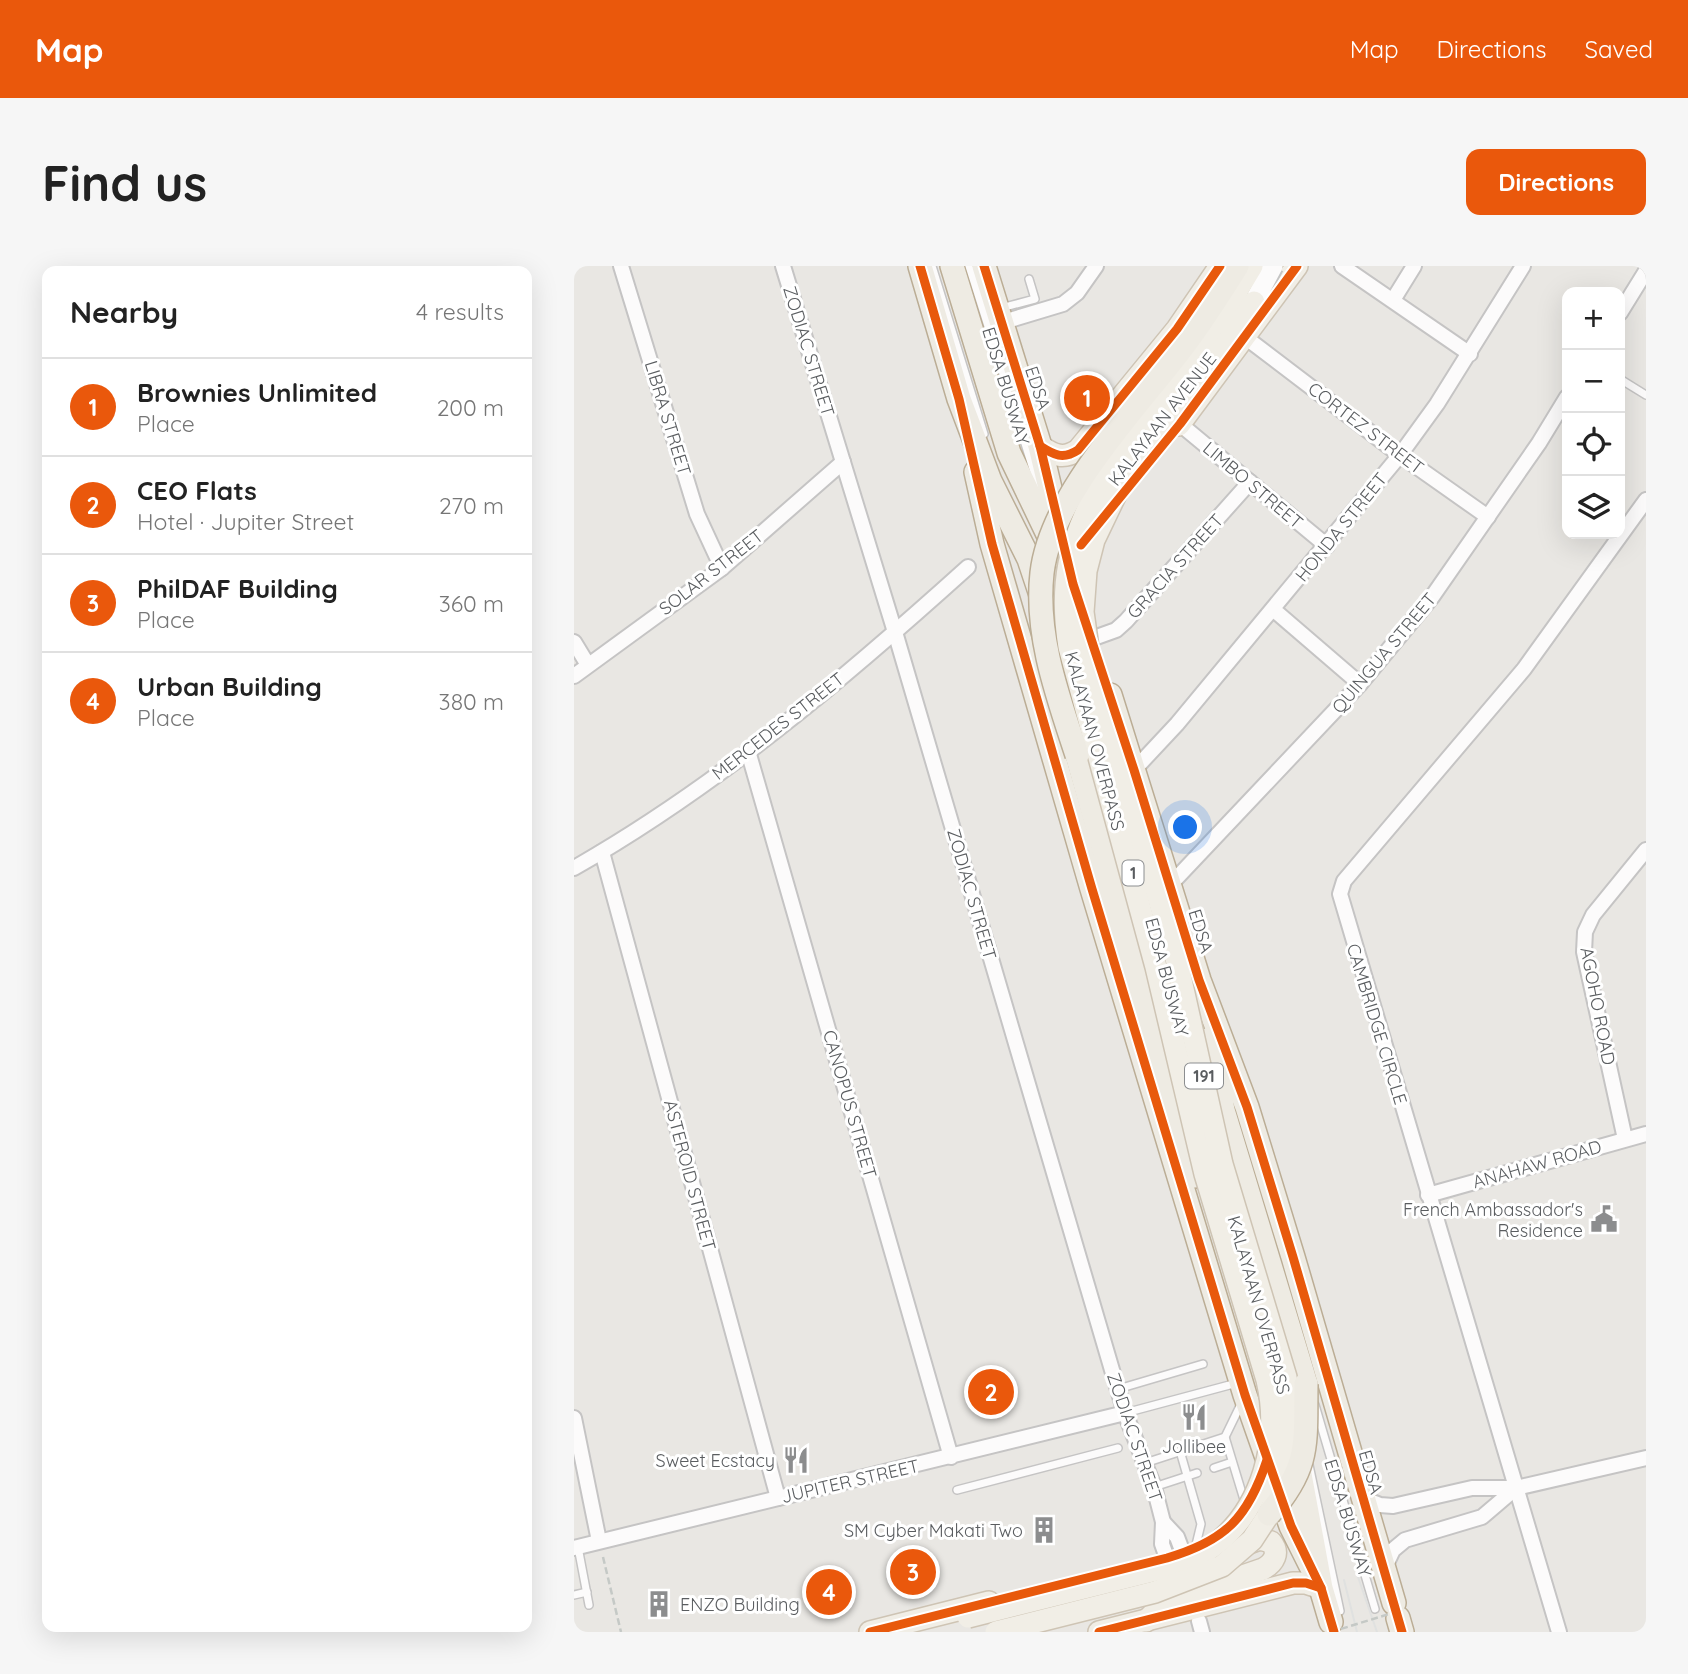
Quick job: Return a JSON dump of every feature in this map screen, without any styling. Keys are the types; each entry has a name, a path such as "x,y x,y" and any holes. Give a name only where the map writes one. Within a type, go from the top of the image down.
{"highway":[{"name":"1","path":"920,266 959,398 992,544 1092,889 1243,1388 1291,1526 1335,1624"},
{"path":"952,266 1009,453 1035,511 1062,588"},
{"name":"EDSA","path":"984,266 1040,446 1062,588 1091,639 1199,980 1247,1107 1384,1569 1394,1614"},
{"path":"1237,266 1184,345 1088,469 1070,498 1048,544 1042,573 1041,602 1049,658 1115,884 1202,1200 1255,1382 1321,1588"},
{"name":"1","path":"959,398 990,481 1029,559 1135,878 1216,1192 1269,1353 1293,1441 1321,1588"},
{"path":"1199,980 1223,1110 1306,1384 1305,1453 1292,1485 1269,1514"}],"main road":[{"path":"1040,446 1064,457 1078,450 1177,328 1220,266"},
{"name":"KALAYAAN OVERPASS","path":"911,1632 1191,1559 1210,1549 1237,1524 1254,1496 1266,1468 1272,1424 1271,1395 1205,1174 1162,992 1069,647 1064,614 1071,552 1099,486 1214,329 1252,266"},
{"name":"KALAYAAN OVERPASS","path":"996,1632 1155,1592 1222,1566 1252,1540 1269,1514 1284,1476 1291,1422 1289,1394 1222,1164 1177,962 1098,692 1090,662 1083,612 1083,591 1089,558 1106,511 1117,492 1229,340 1274,266"},
{"name":"KALAYAAN AVENUE","path":"1112,498 1128,462 1218,347 1274,266"},
{"path":"1062,588 1081,545 1112,498 1180,424 1295,266"},
{"path":"1254,302 1295,266"},
{"path":"1093,433 1092,444 1101,460 1117,465 1128,462"},
{"path":"1078,450 1078,475 1085,487 1112,498"},
{"path":"870,1632 1182,1554 1220,1536 1247,1506 1267,1460"},
{"path":"1133,1566 1157,1573 1168,1572 1260,1539 1270,1542 1275,1550 1271,1565 1170,1601 1146,1621"},
{"path":"1098,1632 1293,1583 1306,1583 1321,1588"}],"street":[{"name":"LIBRA STREET","path":"621,266 697,514 722,568"},
{"name":"ZODIAC STREET","path":"783,266 895,632 1125,1413 1154,1487 1163,1522 1177,1537 1182,1554"},
{"path":"998,316 1036,305 1063,304 1077,293 1097,266"},
{"path":"1342,266 1469,354"},
{"path":"1393,300 1415,266"},
{"name":"HONDA STREET","path":"1134,770 1274,610 1400,455 1469,354 1523,266"},
{"path":"1625,305 1646,271"},
{"name":"CORTEZ STREET","path":"1245,337 1400,455 1488,517"},
{"name":"QUINGUA STREET","path":"1170,885 1360,684 1432,597 1562,405"},
{"name":"LIMBO STREET","path":"1180,424 1326,546"},
{"name":"SOLAR STREET","path":"574,676 722,568 843,462"},
{"name":"GRACIA STREET","path":"1091,639 1116,631 1250,482"},
{"name":"CAMBRIDGE CIRCLE","path":"1559,1632 1340,894 1345,881 1524,669 1646,500"},
{"name":"MERCEDES STREET","path":"574,867 602,852 689,794 748,751 895,632 968,567"},
{"path":"1274,610 1360,684"},
{"path":"574,642 588,665"},
{"name":"CANOPUS STREET","path":"748,751 951,1457"},
{"name":"AGOHO ROAD","path":"1625,1139 1584,952 1585,932 1593,915 1646,850"},
{"name":"ASTEROID STREET","path":"602,852 778,1498"},
{"name":"ANAHAW ROAD","path":"1428,1195 1646,1134"},
{"name":"JUPITER STREET","path":"576,1547 1125,1413"},
{"path":"574,1418 600,1541"},
{"path":"1362,1498 1380,1505 1393,1506 1472,1488 1516,1488 1646,1458"},
{"path":"1384,1569 1393,1550 1405,1540 1482,1517 1516,1488"}],"lane":[{"name":"EDSA BUSWAY","path":"932,266 986,440"},
{"name":"EDSA BUSWAY","path":"969,266 1024,444 1062,588"},
{"path":"1030,279 1036,305"},
{"path":"1625,382 1646,395"},
{"path":"1039,553 1062,588"},
{"name":"EDSA BUSWAY","path":"1055,605 1166,969"},
{"name":"EDSA BUSWAY","path":"1199,980 1228,1085"},
{"name":"EDSA BUSWAY","path":"1187,1047 1224,1192 1303,1441 1318,1498 1333,1588 1335,1624"},
{"name":"EDSA BUSWAY","path":"1257,1191 1317,1409 1394,1614"},
{"path":"1118,1389 1203,1364"},
{"path":"1125,1413 1243,1388"},
{"path":"1243,1388 1225,1437 1247,1506"},
{"path":"1294,1416 1307,1422 1317,1415 1317,1409"},
{"path":"1145,1463 1225,1437"},
{"path":"957,1490 1118,1448"},
{"path":"1180,1451 1201,1524 1182,1554"},
{"path":"1214,1468 1232,1462"},
{"path":"1154,1487 1197,1473"},
{"path":"576,1547 589,1605"},
{"path":"574,1595 587,1592"}],"path":[{"path":"600,1541 621,1632"},
{"path":"1335,1624 1394,1614"}],"tram line":[{"path":"1357,1574 1377,1632"},
{"path":"1344,1580 1357,1632"}],"cycle path":[{"path":"920,266 959,399 992,544 1092,889 1245,1395 1291,1526 1321,1588 1334,1632"},
{"path":"984,266 1040,446 1073,584 1199,980 1247,1107 1402,1632"},
{"path":"1040,446 1059,455 1068,455 1078,450 1177,329 1220,266"},
{"path":"1081,545 1180,424 1297,266"},
{"path":"870,1632 1167,1558 1204,1544 1219,1535 1242,1512 1252,1497 1267,1460"},
{"path":"1099,1632 1293,1583 1306,1583 1321,1588"}],"place":[{"name":"Brownies Unlimited","path":"1087,398"},
{"name":"French Ambassador's Residence","path":"1604,1219"},
{"name":"CEO Flats","path":"991,1392"},
{"name":"Jollibee","path":"1194,1417"},
{"name":"Sweet Ecstacy","path":"796,1460"},
{"name":"SM Cyber Makati Two","path":"1044,1530"},
{"name":"PhilDAF Building","path":"913,1572"},
{"name":"Urban Building","path":"829,1592"},
{"name":"ENZO Building","path":"659,1604"}]}
